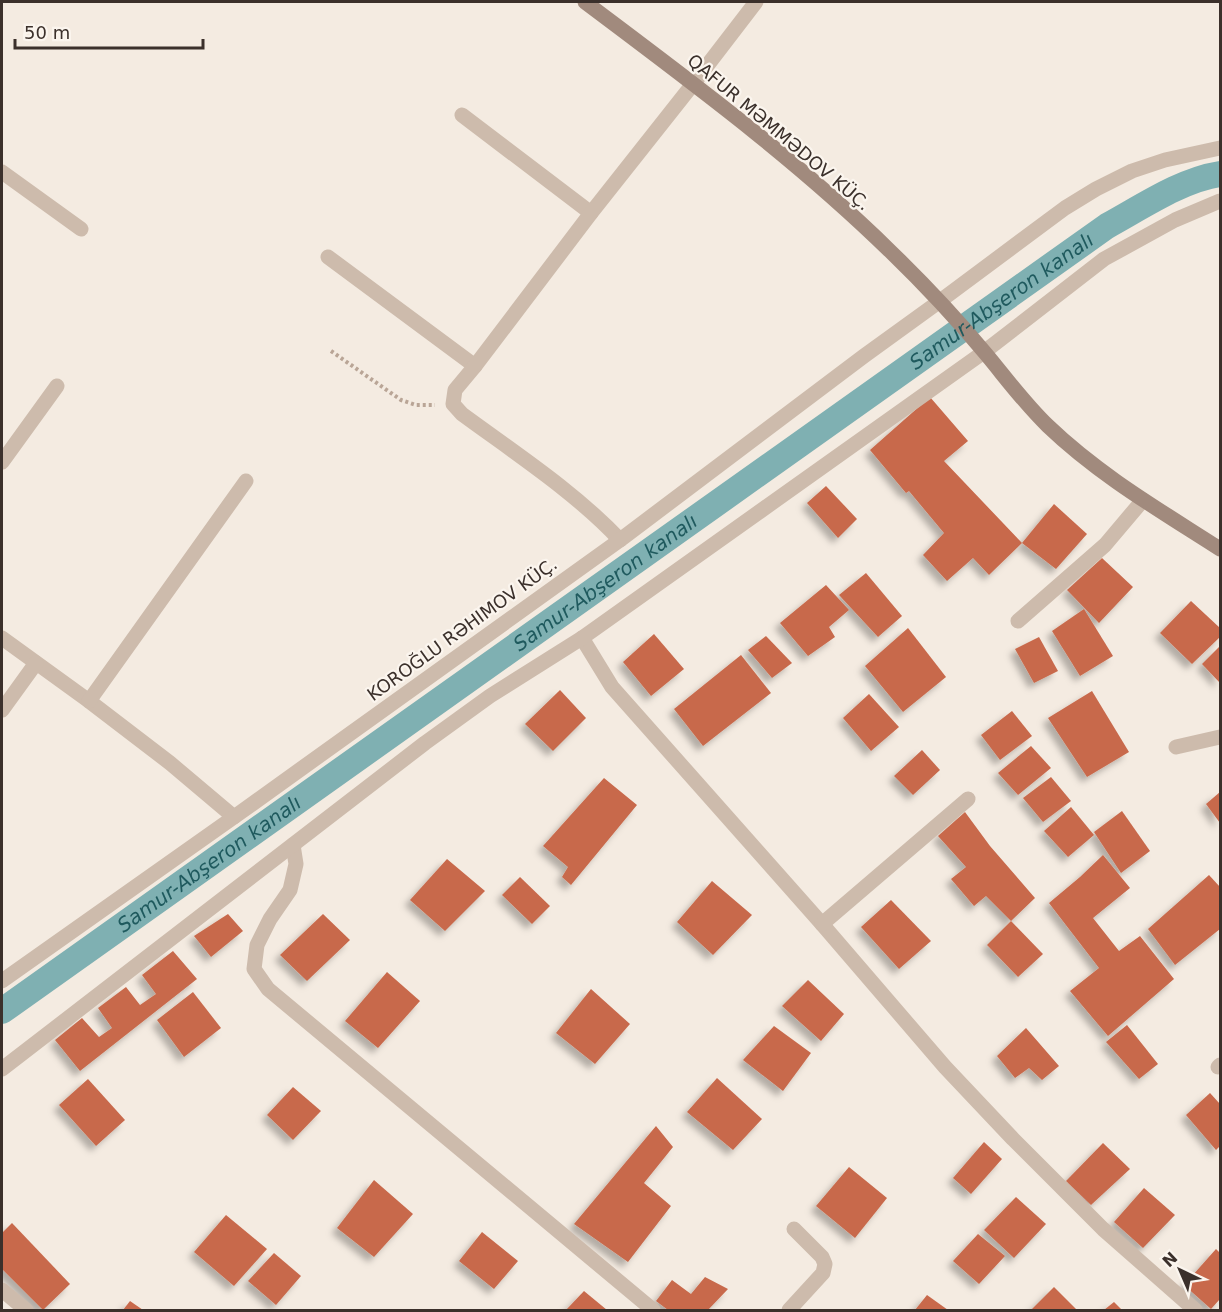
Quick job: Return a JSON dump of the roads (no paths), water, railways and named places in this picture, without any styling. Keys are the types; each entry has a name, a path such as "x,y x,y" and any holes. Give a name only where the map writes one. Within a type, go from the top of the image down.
{"street":[{"name":"QAFUR MƏMMƏDOV KÜÇ.","path":"585,2 740,120 810,179 889,250 940,302 984,352"},
{"path":"620,540 585,506 462,414 453,404 455,390 756,2"},
{"path":"462,115 591,213"},
{"name":"KOROĞLU RƏHIMOV KÜÇ.","path":"2,981 620,540 1065,208 1132,171 1220,145"},
{"path":"2,172 81,229"},
{"path":"2,1069 480,703 582,638 984,352 1104,259 1175,220 1221,201"},
{"path":"328,257 475,366"},
{"path":"984,352 1047,425 1072,447 1143,500 1221,549"},
{"path":"2,462 57,386"},
{"path":"89,701 246,481"},
{"path":"1018,621 1105,546 1143,500"},
{"path":"2,638 170,763 234,817"},
{"path":"582,638 612,687 945,1067 1102,1228 1195,1311"},
{"path":"2,710 36,663"},
{"path":"1176,747 1221,737"},
{"path":"822,924 968,799"},
{"path":"292,845 296,864 290,890 270,919 257,945 254,969 268,989 653,1311"},
{"path":"789,1311 823,1273 825,1264 822,1257 794,1229"},
{"path":"2,1290 26,1311"}],"waterway":[{"name":"Samur-Abşeron kanalı","path":"2,1011 1107,226 1176,188 1220,174"}]}
